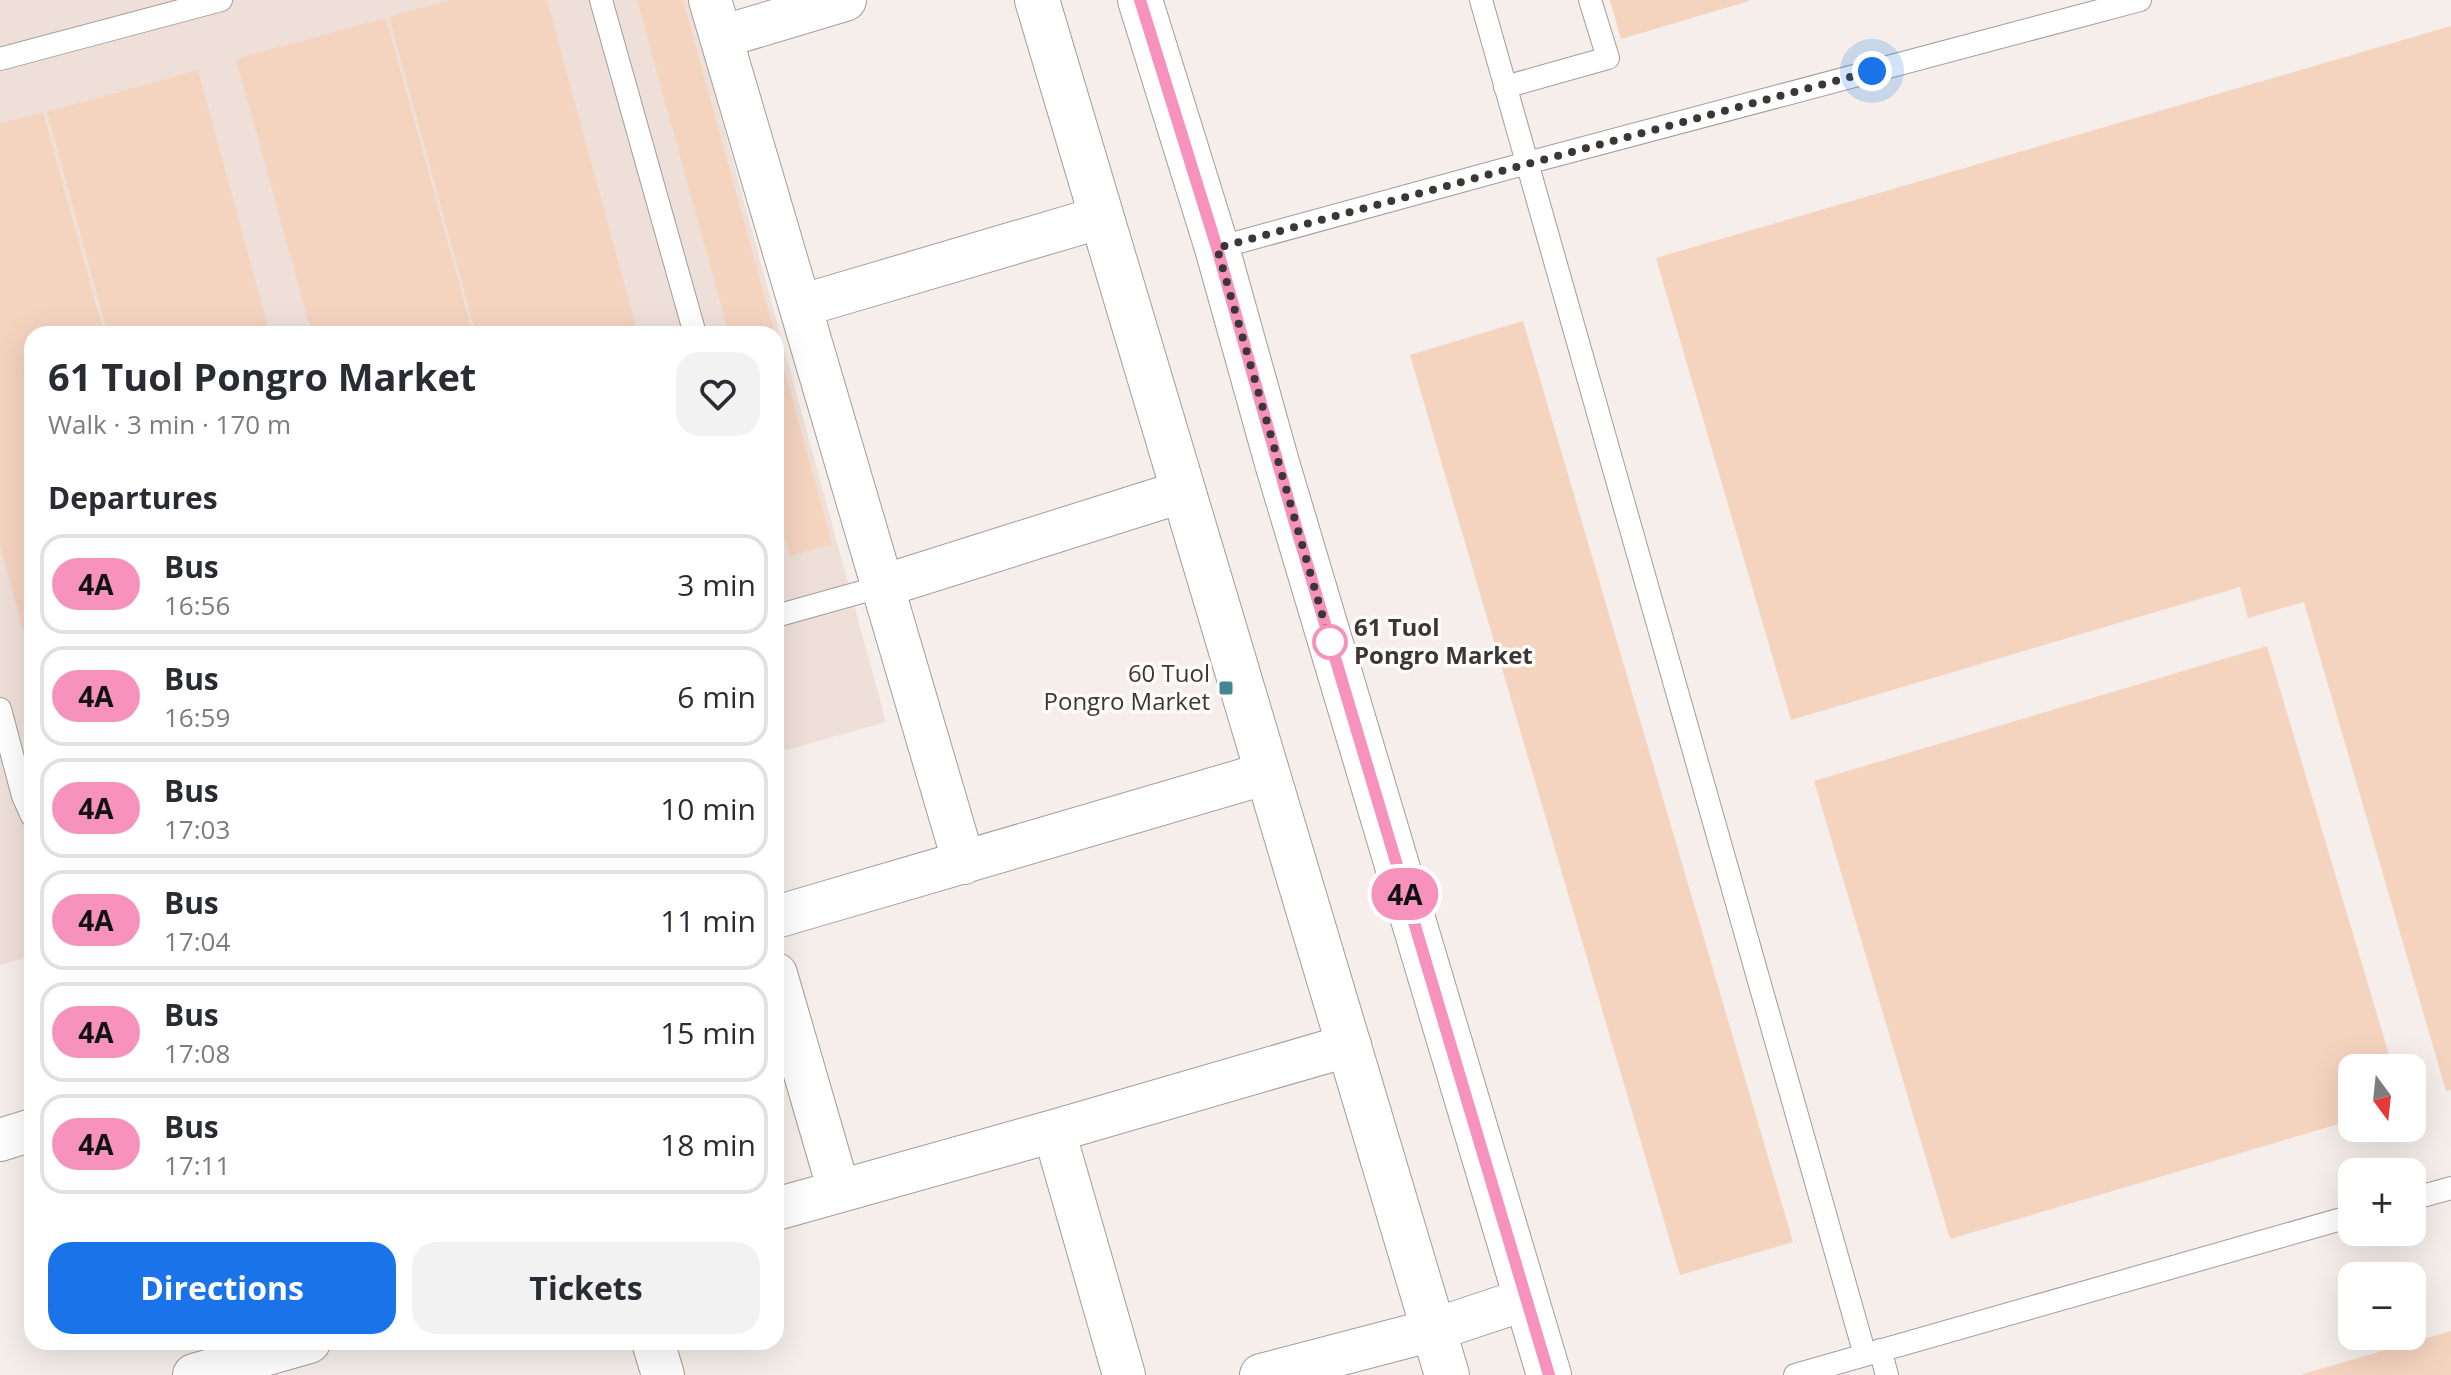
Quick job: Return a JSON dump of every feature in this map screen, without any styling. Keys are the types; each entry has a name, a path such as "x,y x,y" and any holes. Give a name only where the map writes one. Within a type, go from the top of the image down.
{"main road":[{"path":"1037,0 1447,1375"},
{"path":"1140,0 1217,248 1277,463 1549,1375"}],"street":[{"path":"845,0 716,18 964,863"},
{"path":"800,306 1102,217"},
{"path":"883,586 1184,491"},
{"path":"784,915 1267,773"},
{"path":"784,1002 839,1191"},
{"path":"784,1207 1350,1045"},
{"path":"1054,1131 1124,1375"},
{"path":"0,1140 24,1132"},
{"path":"1261,1375 1433,1330 1526,1299"},
{"path":"214,1372 284,1350"},
{"path":"655,1350 663,1375"}],"lane":[{"path":"0,59 221,0"},
{"path":"601,0 693,326"},
{"path":"1481,0 1872,1353 1887,1375"},
{"path":"1505,87 1608,58 1590,0"},
{"path":"1217,248 2140,0"},
{"path":"784,614 883,586"},
{"path":"0,709 24,798"},
{"path":"2426,1195 2451,1188"},
{"path":"1795,1375 2338,1220"}],"shaded area":[{"path":"0,0 689,0 778,326 24,326 24,958 0,965"},
{"path":"784,348 886,722 784,751"}],"building":[{"path":"450,0 547,0 636,326 474,326 389,17"},
{"path":"637,0 683,0 773,326 727,326"},
{"path":"1610,0 1749,0 1749,1 1621,39"},
{"path":"386,18 471,326 310,326 236,59"},
{"path":"2451,26 2451,1090 2446,1091 2304,602 2248,618 2240,587 1791,720 1656,258"},
{"path":"198,70 268,326 106,326 47,112"},
{"path":"43,112 102,326 24,326 24,633 0,545 0,124"},
{"path":"1523,321 1793,1242 1680,1275 1410,355"},
{"path":"784,368 832,544 790,556 784,535"},
{"path":"2267,646 2389,1054 2338,1054 2338,1124 1950,1239 1814,781"},
{"path":"2451,1331 2451,1375 2303,1375 2386,1350 2426,1350 2426,1338"}],"bus line":[{"name":"4A","path":"1140,0 1217,248 1277,463 1549,1375"}],"place":[{"name":"61 Tuol Pongro Market","path":"1330,642"},
{"name":"60 Tuol Pongro Market","path":"1226,688"}],"route":[{"path":"1330,642 1217,248 1872,71"}]}
